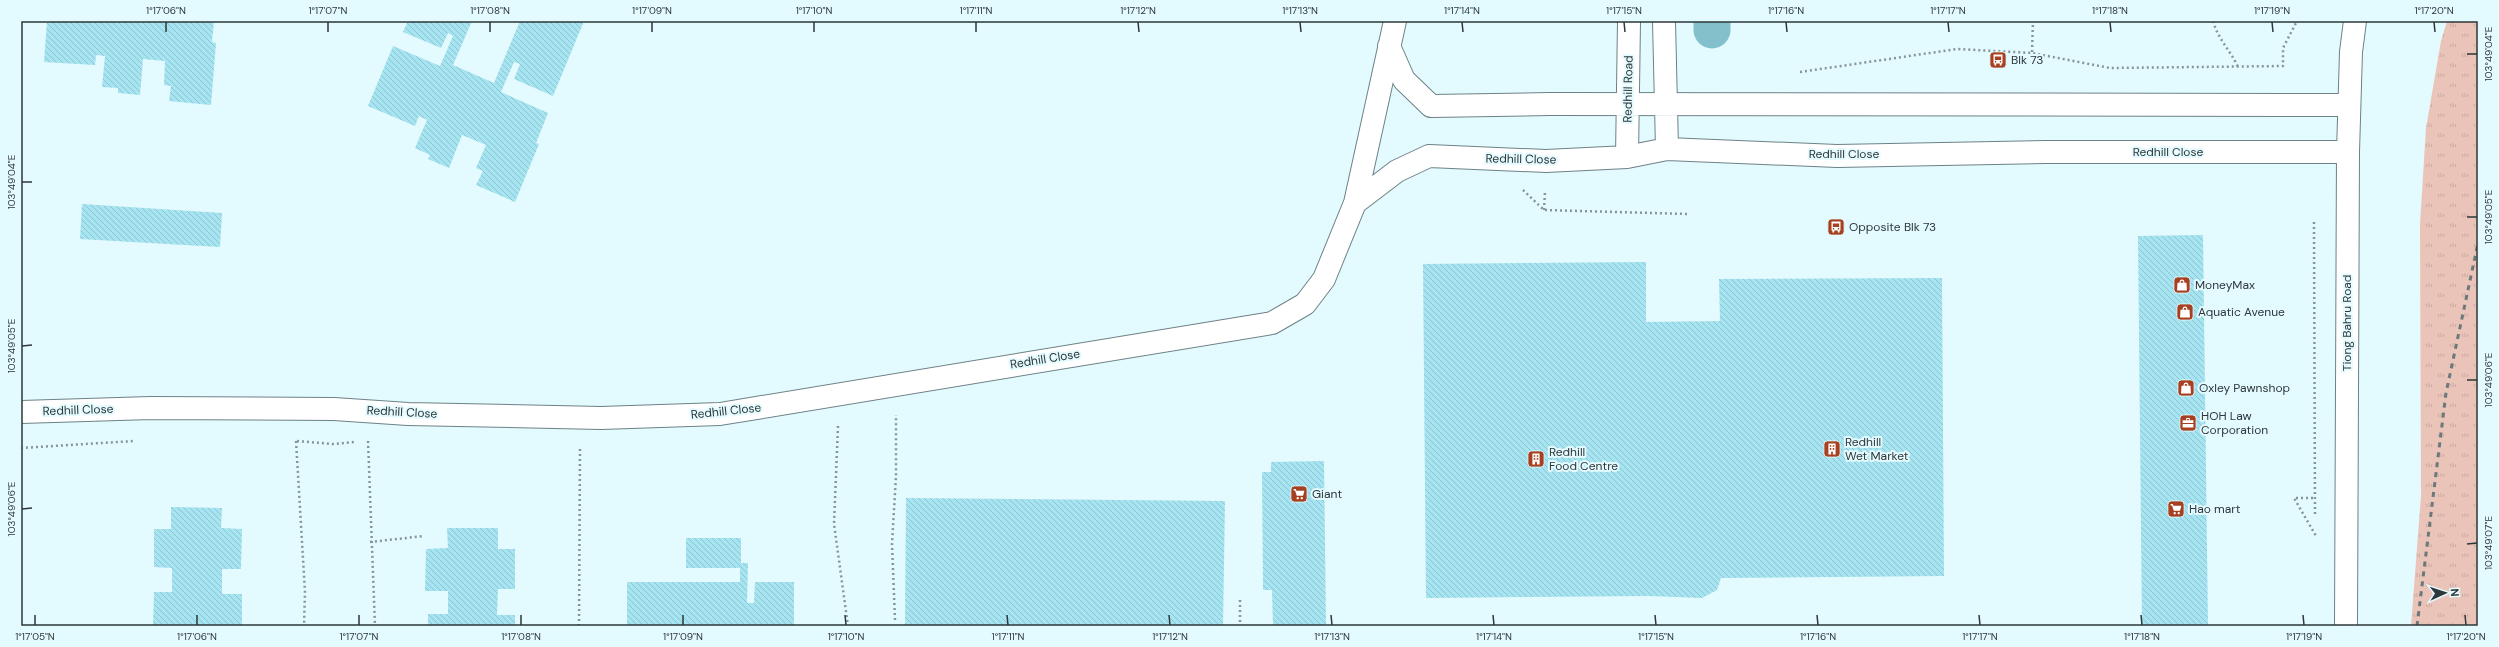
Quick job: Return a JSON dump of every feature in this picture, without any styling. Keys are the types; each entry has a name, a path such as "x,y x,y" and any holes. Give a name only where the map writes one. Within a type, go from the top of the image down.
{"street":[{"name":"Redhill Close","path":"21,412 151,408 294,408 593,418 720,414 1272,323 1305,304 1324,279 1355,203 1395,21"},
{"name":"Redhill Road","path":"1626,157 1629,21"},
{"path":"1664,21 1665,105 1668,149"},
{"name":"Tiong Bahru Road","path":"2346,626 2348,152 2351,52 2355,21"},
{"path":"1389,46 1404,80 1431,106 1628,104 2349,105"},
{"name":"Redhill Close","path":"1355,203 1397,171 1429,156 1546,161 1626,157 1668,149 1837,156 2045,152 2348,152"}],"path":[{"path":"2032,53 2034,21"},
{"path":"2213,21 2217,36 2230,50 2238,67"},
{"path":"1792,73 1957,49 2032,53 2110,68 2283,66 2283,48 2298,21"},
{"path":"2314,222 2313,498 2315,521"},
{"path":"294,408 305,592 304,626"},
{"path":"895,620 892,544 896,476 896,412"},
{"path":"838,421 834,524 848,626"},
{"path":"368,441 370,542 375,626"},
{"path":"579,626 580,442"},
{"path":"2313,498 2294,498 2316,536"},
{"path":"2316,528 2316,544"},
{"path":"370,542 424,536"},
{"path":"1240,600 1240,626"}],"green space":[{"path":"2447,21 2478,21 2478,626 2411,626 2421,496 2420,224 2426,128 2441,41"}],"building":[{"path":"47,21 214,21 212,42 216,43 211,105 169,101 171,86 164,85 165,61 143,59 140,95 118,93 118,88 102,87 105,56 96,55 95,65 44,62"},
{"path":"408,21 472,21 453,65 494,83 520,21 584,21 553,96 514,79 520,64 514,62 501,92 548,113 536,143 539,144 515,202 476,185 483,171 476,168 486,145 462,135 449,168 428,159 430,155 415,148 427,120 419,116 415,126 368,106 393,46 440,66 453,36 448,33 441,48 403,32"},
{"path":"82,204 222,213 220,247 80,239"},
{"path":"2203,235 2208,626 2142,626 2138,236"},
{"path":"1646,262 1646,322 1720,321 1719,279 1942,278 1944,576 1721,578 1717,590 1702,598 1649,596 1426,598 1423,264"},
{"path":"1324,461 1326,626 1273,626 1272,590 1263,590 1262,472 1271,472 1271,462"},
{"path":"906,498 1225,501 1223,626 905,626"},
{"path":"171,507 222,508 221,528 242,529 241,569 222,569 222,594 242,594 242,626 153,626 154,592 172,592 172,568 154,567 154,529 171,529"},
{"path":"447,528 498,528 498,549 515,549 515,589 498,589 497,615 515,615 515,626 428,626 428,614 448,614 448,591 425,591 426,549 448,548"},
{"path":"686,538 741,538 741,563 748,563 747,603 754,603 755,582 794,582 794,626 627,626 627,582 740,582 740,568 686,568"}],"waterway":[{"path":"1712,21 1712,30"}],"railway":[{"path":"2417,626 2446,393 2478,243"}],"place":[{"name":"Blk 73","path":"1998,60"},
{"name":"Opposite Blk 73","path":"1836,227"},
{"name":"MoneyMax","path":"2182,285"},
{"name":"Aquatic Avenue","path":"2185,312"},
{"name":"Oxley Pawnshop","path":"2186,388"},
{"name":"HOH Law Corporation","path":"2188,423"},
{"name":"Redhill Wet Market","path":"1832,449"},
{"name":"Redhill Food Centre","path":"1536,459"},
{"name":"Giant","path":"1299,494"},
{"name":"Hao mart","path":"2176,509"}]}
